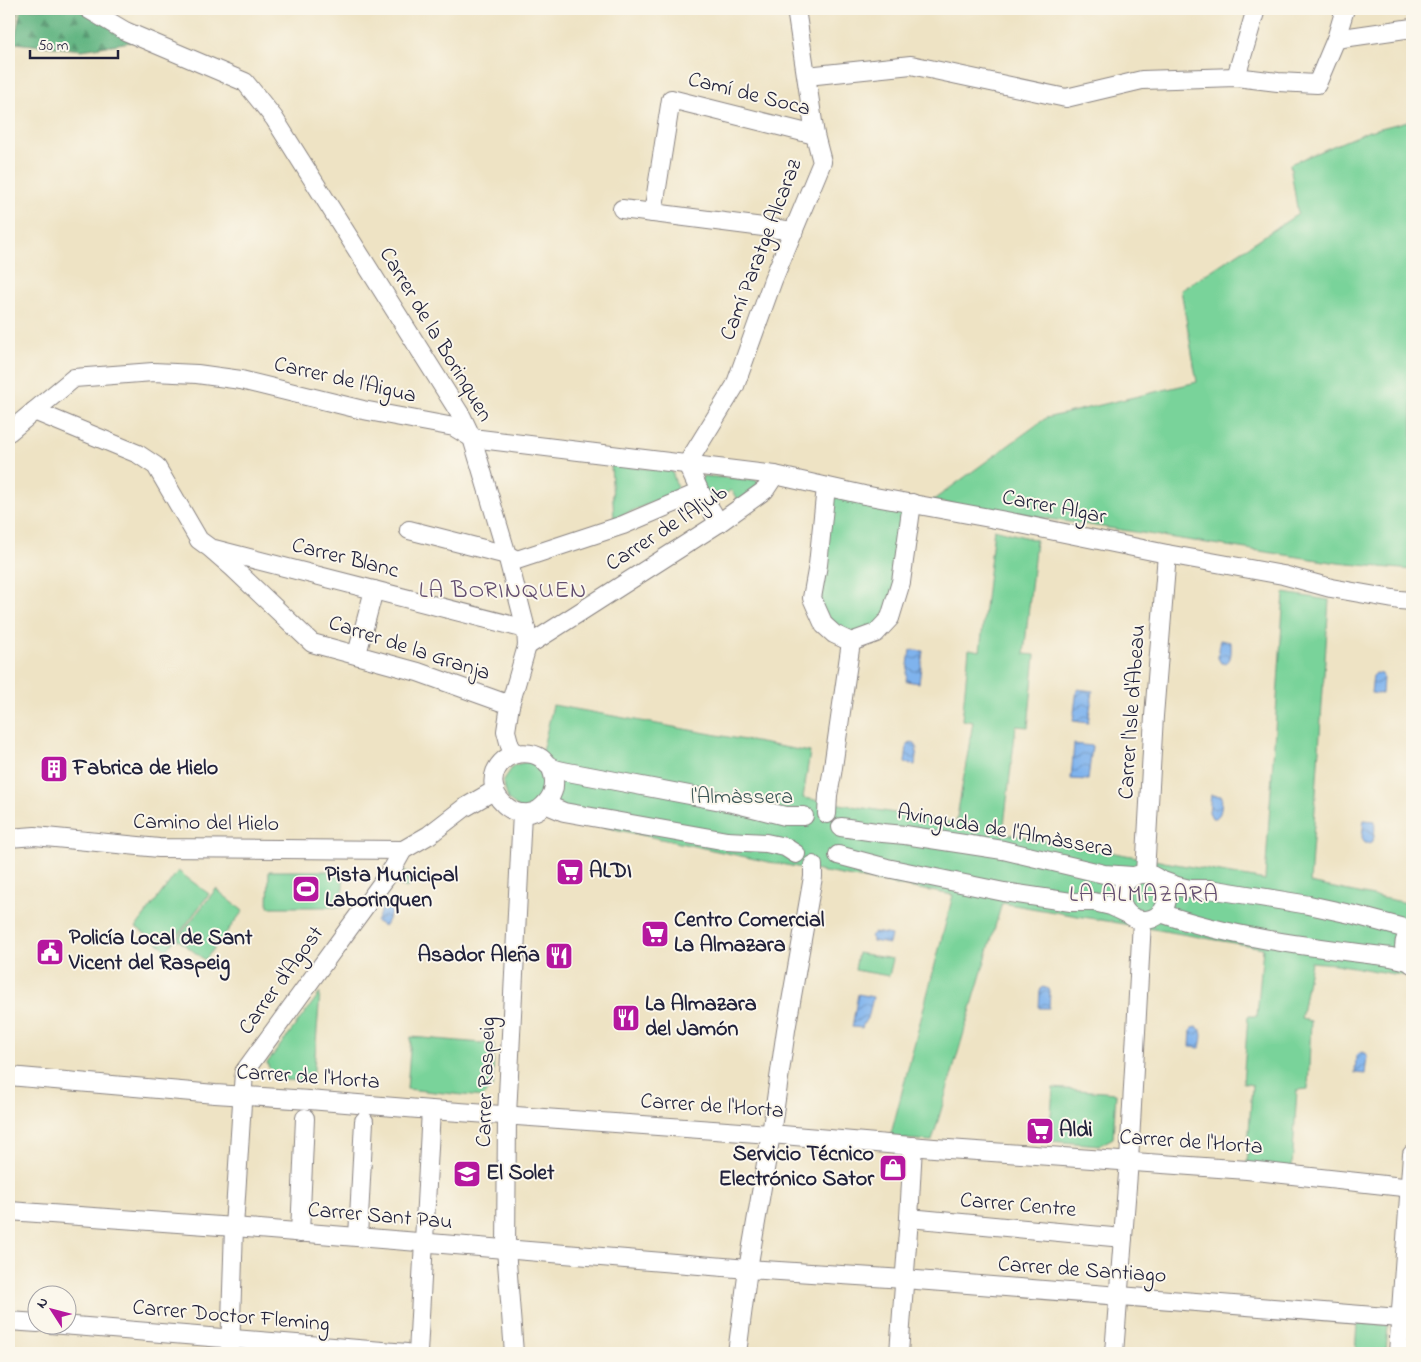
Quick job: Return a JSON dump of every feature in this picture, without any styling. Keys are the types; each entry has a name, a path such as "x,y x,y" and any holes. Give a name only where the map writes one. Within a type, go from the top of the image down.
{"street":[{"name":"Carrer de la Borinquen","path":"88,9 125,31 244,82 274,118 462,417 472,438 507,554 527,637"},
{"name":"Camí Paratge Alcaraz","path":"687,464 735,386 773,280 822,162 815,135 796,9"},
{"path":"1236,77 1256,9"},
{"path":"807,76 911,65 1066,98 1142,80 1236,77 1317,84 1336,39 1345,9"},
{"path":"1336,39 1412,28"},
{"name":"Camí de Soca","path":"653,213 671,99 815,135"},
{"path":"622,209 794,232"},
{"name":"Carrer de l'Aigua","path":"9,432 74,378 153,372 197,374 241,380 363,410 454,428 472,438 687,464"},
{"name":"Carrer de la Granja","path":"34,411 138,454 156,466 199,540 312,643 418,672 510,705"},
{"path":"687,464 700,492 719,523"},
{"name":"Carrer Algar","path":"687,464 775,475 864,495 1283,575 1341,590 1412,602"},
{"name":"Carrer de l'Aljub","path":"527,637 719,523 765,490 775,475"},
{"path":"826,487 818,565 812,598 824,625 834,634 850,642 876,633 890,618 901,582 912,503"},
{"path":"409,530 507,554 517,560 623,525 700,492"},
{"name":"Carrer Blanc","path":"210,548 374,590 527,637"},
{"name":"Carrer l'Isle d'Abeau","path":"1146,876 1155,706 1167,554"},
{"path":"357,654 374,590"},
{"path":"516,754 510,746 506,730 510,705 527,637"},
{"path":"827,814 828,795 850,642"},
{"path":"550,766 554,780 552,794 541,808 532,812 522,813 512,810 499,800 494,783 499,766 506,759 516,754 529,753 540,757 550,766 568,772 737,804 785,816 804,816"},
{"name":"Carrer d'Agost","path":"230,1346 234,1227 244,1072 393,868 403,850 429,835 464,808 495,790"},
{"path":"546,804 564,812 727,840 766,843 784,847 806,863 813,865 824,864 834,859 843,847 844,839 841,827 836,819 827,814 816,812 804,816 797,821 791,838 796,854"},
{"name":"Carrer Raspeig","path":"514,1353 506,1249 506,1115 522,813"},
{"name":"Avinguda de l'Almàssera","path":"841,827 905,834 1003,850 1104,874 1146,876 1190,889 1210,889 1309,905 1411,929"},
{"name":"Camino del Hielo","path":"9,838 35,836 159,848 403,850"},
{"path":"838,855 886,868 1004,892 1071,902 1094,902 1111,906 1142,921 1152,919 1161,913 1166,904 1167,892 1146,876 1126,882 1121,890 1120,898 1122,908 1126,913"},
{"path":"728,1353 737,1353 748,1269 771,1134 786,1030 813,877 813,865"},
{"path":"1161,913 1197,925 1264,940 1391,957 1410,962"},
{"path":"1114,1353 1129,1161 1142,921"},
{"path":"1410,962 1405,953 1404,945 1411,929"},
{"name":"Carrer de l'Horta","path":"9,1076 242,1096 1273,1172 1411,1188"},
{"path":"418,1353 431,1110"},
{"path":"300,1233 306,1118"},
{"path":"358,1237 364,1122"},
{"path":"899,1353 913,1146"},
{"path":"1398,1353 1406,1318 1412,1154"},
{"name":"Carrer Sant Pau","path":"9,1211 234,1227 748,1269"},
{"name":"Carrer Centre","path":"909,1218 1123,1238"},
{"name":"Carrer de Santiago","path":"748,1269 904,1279 1406,1318"},
{"path":"9,1321 28,1322"},
{"name":"Carrer Doctor Fleming","path":"78,1327 230,1346 407,1353"}],"green space":[{"path":"9,9 18,9 10,49 9,48"},
{"path":"21,9 78,9 136,41 82,50 14,43"},
{"path":"1412,120 1412,570 1338,563 932,501 1046,418 1197,382 1181,290 1298,214 1290,164 1369,131"},
{"path":"611,465 672,471 678,491 614,519"},
{"path":"703,476 757,480 759,485 739,502 731,490 712,503 700,483"},
{"path":"826,487 912,503 890,618 851,642 812,598"},
{"name":"l'Almàssera","path":"994,529 1036,540 1024,654 1035,655 1028,727 1016,726 1003,833 1265,880 1284,593 1329,600 1310,883 1412,904 1412,974 1400,975 1311,962 1301,1019 1311,1021 1308,1089 1297,1090 1292,1168 1247,1164 1252,1085 1243,1083 1248,1016 1257,1016 1263,948 1002,903 932,1141 890,1138 953,895 769,862 520,809 508,800 503,781 514,765 530,761 539,764 553,705 810,752 803,798 956,823 973,722 962,720 969,649 980,651"},
{"path":"401,870 413,875 407,888 396,884"},
{"path":"178,871 209,894 167,950 136,927"},
{"name":"Pista Municipal Laborinquen","path":"269,871 343,871 343,907 268,907"},
{"path":"216,889 243,911 205,960 177,939"},
{"path":"858,953 893,959 889,976 855,970"},
{"path":"320,993 313,1081 274,1080 267,1063"},
{"path":"411,1037 494,1044 493,1086 482,1097 407,1089"},
{"path":"1053,1088 1116,1093 1113,1138 1100,1145 1049,1141"},
{"path":"1357,1323 1388,1325 1386,1353 1355,1353"}],"water":[{"path":"1220,640 1231,642 1230,656 1228,662 1225,663 1221,663 1218,658"},
{"path":"910,650 923,651 919,683 906,681"},
{"path":"1376,673 1382,674 1383,677 1382,694 1371,693 1373,676"},
{"path":"1077,689 1093,691 1088,723 1073,721"},
{"path":"911,742 915,743 917,747 915,765 905,763 907,746"},
{"path":"1074,744 1092,746 1088,780 1071,779"},
{"path":"1211,795 1222,796 1220,814 1216,818 1212,818 1209,812"},
{"path":"1364,820 1375,821 1374,836 1369,843 1365,843 1362,837"},
{"path":"384,904 393,908 385,926 376,922"},
{"path":"874,932 891,935 889,944 873,941 870,936"},
{"path":"1043,987 1049,989 1050,992 1049,1008 1039,1008 1040,990"},
{"path":"858,994 873,997 869,1015 862,1028 852,1027"},
{"path":"1197,1027 1202,1034 1200,1048 1190,1047 1191,1030"},
{"path":"1362,1052 1367,1057 1365,1074 1355,1073 1356,1056"}],"place":[{"name":"Fabrica de Hielo","path":"54,769"},
{"name":"ALDI","path":"570,872"},
{"name":"Pista Municipal Laborinquen","path":"306,889"},
{"name":"Centro Comercial La Almazara","path":"655,934"},
{"name":"Policía Local de Sant Vicent del Raspeig","path":"50,952"},
{"name":"Asador Aleña","path":"559,956"},
{"name":"La Almazara del Jamón","path":"626,1018"},
{"name":"Aldi","path":"1040,1131"},
{"name":"Servicio Técnico Electrónico Sator","path":"893,1168"},
{"name":"El Solet","path":"467,1174"}],"district":[{"name":"LA BORINQUEN","path":"503,591"},
{"name":"LA ALMAZARA","path":"1144,895"}]}
